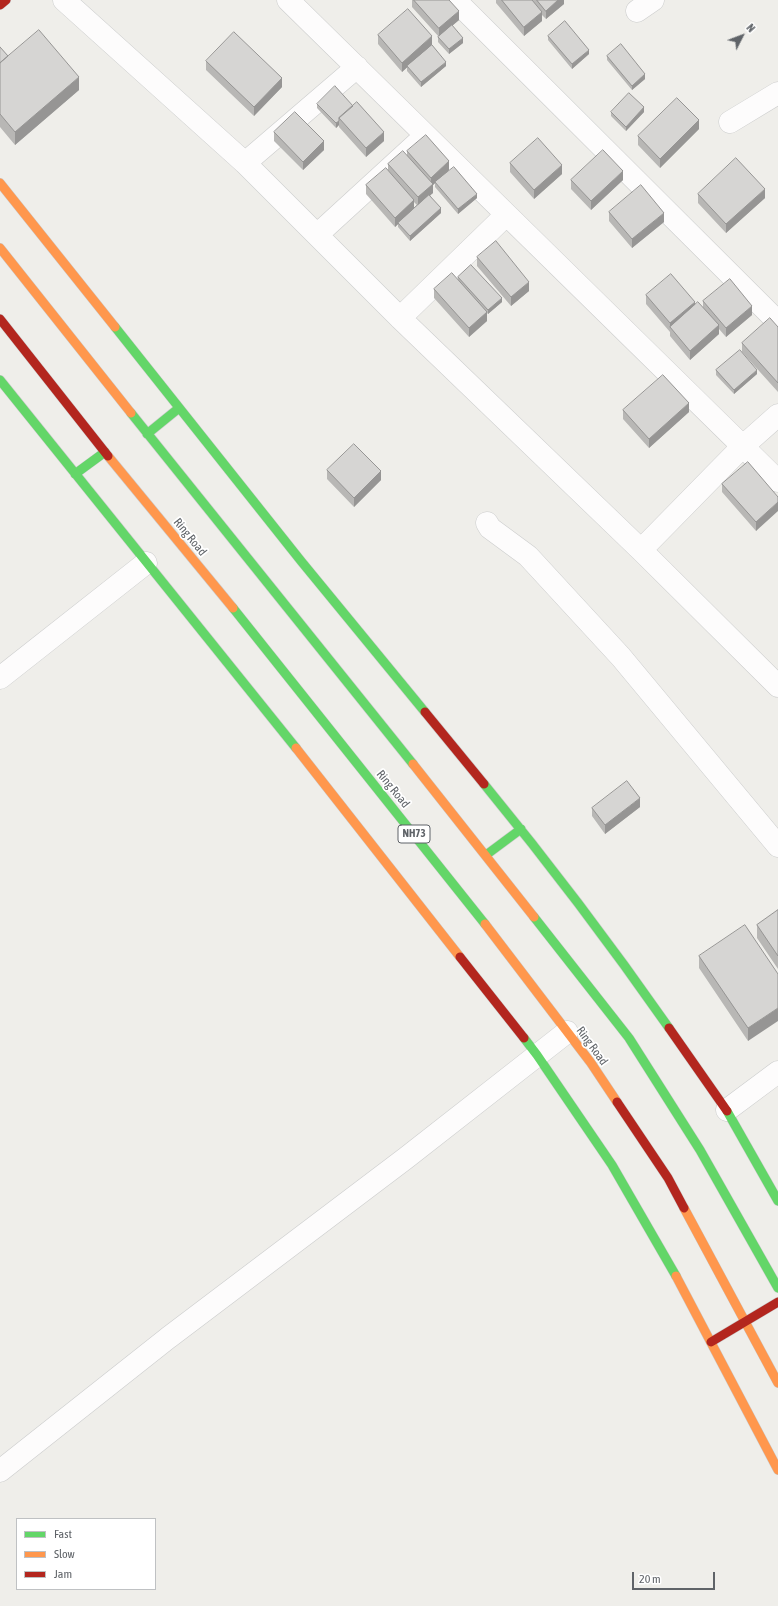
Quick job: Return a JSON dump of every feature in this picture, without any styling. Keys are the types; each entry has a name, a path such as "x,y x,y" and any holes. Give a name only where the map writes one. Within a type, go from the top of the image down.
{"main road":[{"path":"0,5 6,0"},
{"path":"0,183 301,561 521,829 638,983 727,1110 778,1202"},
{"path":"0,248 147,434 486,856 629,1038 700,1150 778,1288"},
{"name":"Ring Road","path":"0,319 105,452 259,640 454,884 567,1032 623,1110 668,1178 778,1383"},
{"path":"0,380 333,794 537,1055 612,1165 668,1260 778,1470"},
{"path":"147,434 179,408"},
{"path":"75,474 105,452"},
{"path":"486,856 521,829"},
{"path":"711,1342 778,1302"}],"street":[{"path":"64,0 245,163 318,234 400,318 641,550 778,686"},
{"path":"288,0 778,481"},
{"path":"455,0 778,322"},
{"path":"245,163 357,67"},
{"path":"730,122 778,93"},
{"path":"318,234 425,136"},
{"path":"400,318 506,215"},
{"path":"641,550 742,447 778,415"},
{"path":"487,523 490,528 528,556 616,652 778,846"},
{"path":"0,678 146,563"},
{"path":"0,1471 168,1338 406,1158 567,1032"},
{"path":"727,1110 778,1072"}],"building":[{"path":"414,0 449,0 459,11 439,28"},
{"path":"502,0 532,0 542,12 524,27"},
{"path":"537,0 558,0 546,11"},
{"path":"408,9 432,36 402,63 378,35"},
{"path":"565,21 589,50 572,64 548,36"},
{"path":"452,25 463,38 449,49 438,37"},
{"path":"39,30 79,77 15,132 0,114 0,63"},
{"path":"234,32 282,78 254,107 206,61"},
{"path":"621,44 645,74 632,86 607,56"},
{"path":"432,45 446,62 421,82 407,66"},
{"path":"0,47 8,56 0,63"},
{"path":"335,86 353,106 339,118 339,121 336,123 317,104"},
{"path":"629,93 644,107 626,127 611,112"},
{"path":"677,98 699,120 660,159 638,136"},
{"path":"357,102 384,132 366,148 339,118"},
{"path":"295,112 324,141 303,162 274,132"},
{"path":"426,135 449,161 431,178 407,151"},
{"path":"538,138 562,165 534,190 510,163"},
{"path":"603,150 623,171 591,201 571,180"},
{"path":"403,151 433,184 418,197 388,164"},
{"path":"736,158 765,189 726,224 698,194"},
{"path":"454,167 477,194 458,209 435,182"},
{"path":"386,168 414,200 395,218 366,185"},
{"path":"641,185 664,213 632,239 609,212"},
{"path":"429,195 441,208 410,236 398,223"},
{"path":"496,241 529,282 511,297 477,257"},
{"path":"471,265 502,298 488,310 458,277"},
{"path":"452,273 487,312 469,328 434,289"},
{"path":"671,274 695,302 670,323 646,295"},
{"path":"730,279 752,306 726,328 703,301"},
{"path":"698,302 719,325 690,351 670,327"},
{"path":"770,318 778,327 778,383 742,343"},
{"path":"740,350 757,370 734,390 716,370"},
{"path":"663,375 689,403 649,439 623,410"},
{"path":"354,444 381,471 354,498 327,470"},
{"path":"748,462 778,497 778,502 756,522 722,484"},
{"path":"627,781 640,798 605,825 592,808"},
{"path":"778,910 778,956 757,925"},
{"path":"745,925 778,974 778,1008 748,1028 699,956"}],"traffic: fast":[{"path":"115,327 301,561 425,712"},
{"path":"0,380 296,748"},
{"path":"147,434 179,408"},
{"path":"131,413 413,764"},
{"path":"75,474 105,452"},
{"path":"233,608 485,924"},
{"path":"484,784 579,904 669,1028"},
{"path":"486,855 521,829"},
{"path":"534,917 629,1038 700,1150 778,1288"},
{"path":"524,1038 612,1165 676,1276"},
{"path":"727,1111 778,1201"}],"traffic: slow":[{"path":"0,183 115,327"},
{"path":"0,248 131,413"},
{"path":"108,456 233,608"},
{"path":"296,748 460,957"},
{"path":"413,764 534,917"},
{"path":"485,924 591,1063 617,1102"},
{"path":"684,1208 778,1383"},
{"path":"676,1276 778,1470"}],"traffic: jam":[{"path":"0,5 6,0"},
{"path":"0,319 108,456"},
{"path":"425,712 484,784"},
{"path":"460,957 524,1038"},
{"path":"669,1028 727,1111"},
{"path":"617,1102 668,1178 684,1208"},
{"path":"711,1342 778,1302"}]}
